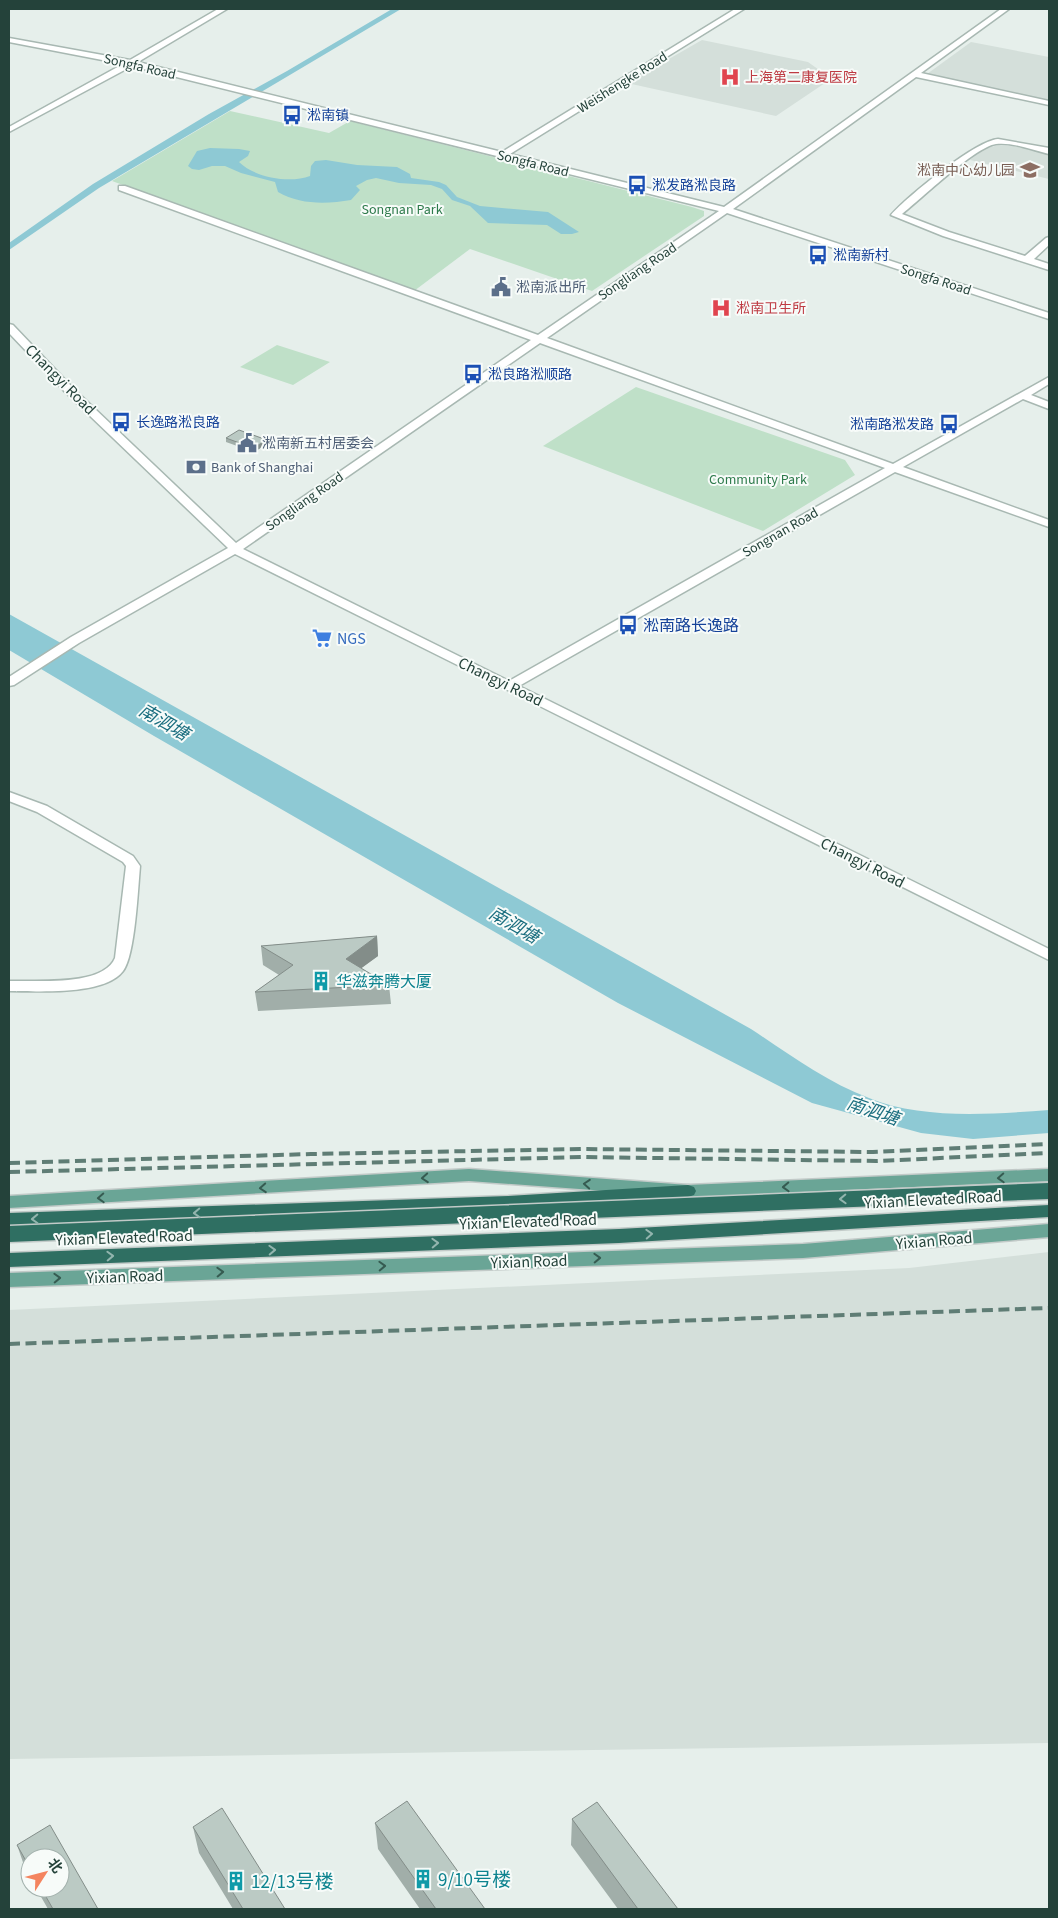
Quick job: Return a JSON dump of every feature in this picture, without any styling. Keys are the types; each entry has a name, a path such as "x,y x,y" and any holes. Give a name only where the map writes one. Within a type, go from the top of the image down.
{"highway":[{"path":"9,1220 508,1202 688,1191"},
{"name":"Yixian Elevated Road","path":"9,1234 1049,1191"},
{"name":"Yixian Elevated Road","path":"9,1260 619,1236 1049,1212"}],"main road":[{"path":"9,1202 469,1175 688,1191 1049,1175"},
{"path":"9,1240 518,1220 688,1191"},
{"name":"Yixian Road","path":"9,1280 803,1251 1049,1230"}],"street":[{"path":"9,130 131,63 223,9"},
{"name":"Weishengke Road","path":"503,155 740,9"},
{"name":"Songliang Road","path":"9,682 75,640 235,549 726,210 1005,9"},
{"name":"Songfa Road","path":"9,40 131,63 726,210 1049,316"},
{"path":"913,74 1049,103"},
{"path":"1049,151 1016,144 992,142 974,151 896,215 946,234 1049,267"},
{"path":"122,188 1049,524"},
{"path":"1027,260 1049,240"},
{"name":"Changyi Road","path":"9,327 69,390 235,549 1049,955"},
{"name":"Songnan Road","path":"511,685 1049,380"},
{"path":"1022,395 1049,406"},
{"path":"9,796 51,814 128,859 134,866 122,958 117,968 107,976 86,983 9,986"}],"shaded area":[{"name":"上海第二康复医院","path":"702,40 808,62 822,72 825,83 776,116 627,83"},
{"path":"971,42 1049,57 1049,100 927,74"},
{"name":"淞南中心幼儿园","path":"995,146 1014,146 1049,154 1049,179 970,160 983,149"},
{"path":"1049,1252 1049,1743 9,1759 9,1310 909,1268"}],"green space":[{"name":"Songnan Park","path":"230,111 329,133 350,121 692,207 704,211 704,216 592,291 470,249 414,291 112,181"},
{"path":"277,345 330,362 293,385 240,367"},
{"name":"Community Park","path":"636,387 845,460 855,475 763,531 543,446"}],"water":[{"path":"210,148 250,151 248,156 239,162 253,172 272,178 292,179 310,176 311,166 315,161 326,160 357,165 397,167 410,174 411,178 439,182 446,185 457,197 480,206 548,212 579,232 561,234 547,225 488,223 470,206 452,200 442,189 431,185 399,183 376,178 356,186 360,190 351,200 323,203 295,199 278,192 275,182 241,173 225,166 212,166 199,170 188,166 197,151"},
{"name":"南泗塘","path":"9,614 751,1029 808,1067 838,1084 890,1105 934,1113 981,1114 1049,1110 1049,1133 973,1139 921,1133 812,1103 618,1003 154,736 9,650"}],"building":[{"path":"239,430 267,440 253,448 226,438"},
{"path":"377,936 346,959 389,985 255,992 293,965 261,946"},
{"path":"407,1801 485,1909 436,1909 375,1823"},
{"path":"597,1802 678,1909 638,1909 572,1819"},
{"path":"222,1808 285,1909 243,1909 193,1827"},
{"path":"50,1825 63,1848 20,1848 20,1850 17,1845"},
{"path":"70,1860 98,1909 53,1909 47,1898 70,1898"}],"waterway":[{"path":"9,247 96,186 212,116 290,73 397,9"}],"railway":[{"path":"9,1163 311,1154 582,1149 873,1152 1049,1144"},
{"path":"9,1172 582,1157 876,1161 1049,1153"},
{"path":"9,1344 1049,1308"}],"place":[{"name":"上海第二康复医院","path":"730,77"},
{"name":"淞南镇","path":"292,115"},
{"name":"淞南中心幼儿园","path":"1030,170"},
{"name":"淞发路淞良路","path":"637,185"},
{"name":"淞南新村","path":"818,255"},
{"name":"淞南派出所","path":"501,287"},
{"name":"淞南卫生所","path":"721,308"},
{"name":"淞良路淞顺路","path":"473,374"},
{"name":"长逸路淞良路","path":"121,422"},
{"name":"淞南路淞发路","path":"949,424"},
{"name":"淞南新五村居委会","path":"247,443"},
{"name":"Bank of Shanghai","path":"196,467"},
{"name":"淞南路长逸路","path":"628,625"},
{"name":"NGS","path":"322,638"},
{"name":"华滋奔腾大厦","path":"321,981"},
{"name":"9/10号楼","path":"423,1879"},
{"name":"12/13号楼","path":"236,1881"}]}
